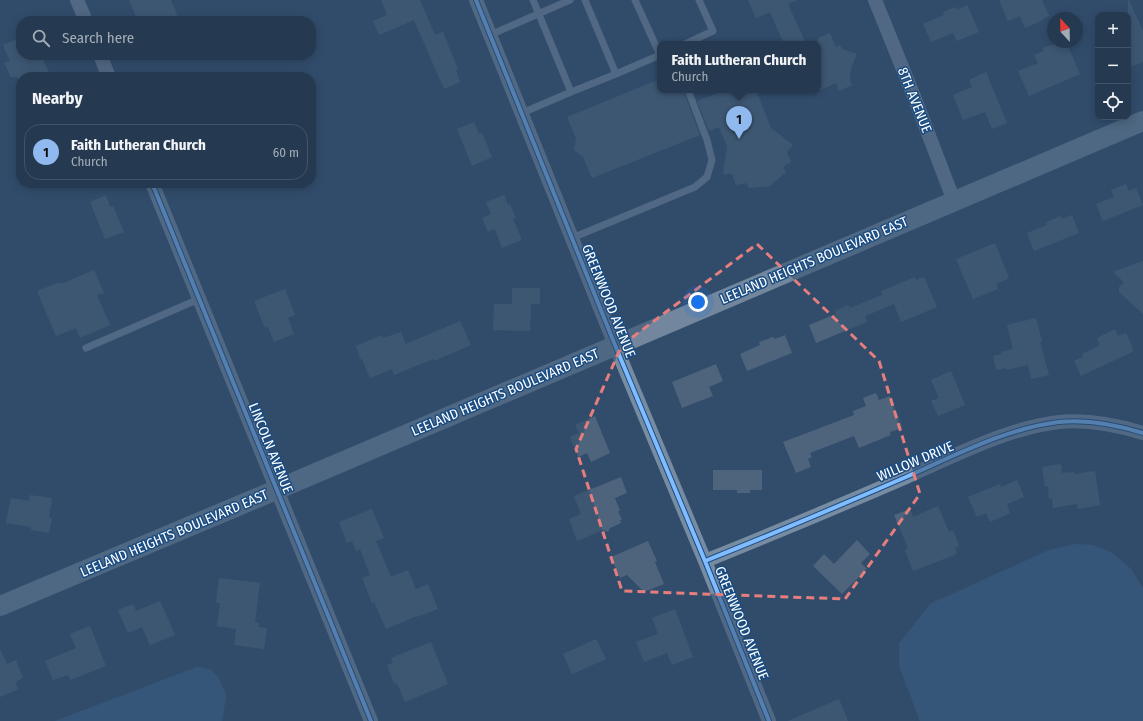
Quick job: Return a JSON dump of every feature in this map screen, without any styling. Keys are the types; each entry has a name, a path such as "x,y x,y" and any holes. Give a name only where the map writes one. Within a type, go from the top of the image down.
{"main road":[{"name":"LEELAND HEIGHTS BOULEVARD EAST","path":"0,606 1143,121"}],"street":[{"path":"77,0 84,16"},
{"name":"GREENWOOD AVENUE","path":"476,0 769,721"},
{"name":"8TH AVENUE","path":"875,0 954,201"},
{"path":"102,60 106,72"},
{"name":"LINCOLN AVENUE","path":"154,188 371,721"},
{"name":"WILLOW DRIVE","path":"705,562 969,450 1025,428 1060,422 1090,422 1125,427 1143,433"}],"lane":[{"path":"533,0 571,92"},
{"path":"490,35 570,0"},
{"path":"585,0 616,74"},
{"path":"635,0 657,48"},
{"path":"691,41 713,31 699,0"},
{"path":"522,113 657,56"},
{"path":"572,238 695,187 707,177 712,160 707,140 689,93"},
{"path":"86,348 199,299"}],"highlighted area":[{"path":"757,244 879,361 920,494 845,599 622,591 576,449 622,345"}],"water":[{"path":"1076,544 1093,545 1111,552 1131,569 1143,588 1143,721 920,721 899,666 899,644 930,604 1049,550"},
{"path":"197,667 210,669 219,678 226,695 222,721 55,721"}],"building":[{"path":"129,0 171,0 178,16 136,16"},
{"path":"381,0 420,0 435,35 443,32 458,69 456,70 460,82 444,89 414,20 379,35 373,21 387,15"},
{"path":"748,0 797,0 788,4 805,41 783,41 770,12 756,18"},
{"path":"999,0 1042,0 1047,12 1047,17 1043,20 1025,28 1020,16 1008,21"},
{"path":"1129,0 1143,31 1143,62 1131,67 1131,12 1128,12"},
{"path":"967,5 979,32 957,41 953,33 931,42 923,24 944,15 943,12 956,7 957,10"},
{"path":"830,33 836,47 840,45 842,49 857,54 851,68 850,80 852,85 839,91 836,83 821,90 821,41 818,41 818,38"},
{"path":"16,39 16,60 43,60 49,72 16,72 16,77 11,77 4,63 10,61 3,45"},
{"path":"1047,46 1047,48 1069,48 1080,74 1029,96 1018,71 1038,63 1034,55 1044,51 1043,48"},
{"path":"986,72 1007,123 992,129 985,112 963,120 953,95 972,87 969,80"},
{"path":"657,80 657,93 684,93 700,135 592,178 583,157 574,150 576,138 567,117"},
{"path":"757,93 771,128 793,145 787,152 791,162 783,167 786,172 770,186 749,188 746,183 736,185 732,174 723,174 727,146 719,127 709,131 697,101 716,94"},
{"path":"474,122 479,134 482,133 492,157 472,166 457,129"},
{"path":"1126,184 1129,191 1136,188 1143,205 1103,221 1096,204 1114,197 1111,190"},
{"path":"106,195 110,207 113,206 124,232 105,239 90,202"},
{"path":"504,195 516,218 513,219 522,240 502,248 495,229 488,232 482,218 491,214 486,202"},
{"path":"1072,215 1079,233 1034,251 1027,233 1047,225 1046,222 1061,216 1062,219"},
{"path":"995,243 1009,278 996,284 998,289 973,299 956,259"},
{"path":"1143,261 1143,314 1119,292 1119,287 1124,282 1113,272"},
{"path":"94,270 104,293 97,295 110,325 80,338 76,328 56,336 37,291 60,282 61,284"},
{"path":"915,277 916,280 924,277 937,307 901,322 894,304 865,316 867,322 816,343 809,325 836,314 835,311 848,305 850,308 882,295 881,291"},
{"path":"512,288 540,288 540,304 531,304 530,331 493,330 494,304 512,304"},
{"path":"285,289 295,315 288,318 294,334 274,342 268,327 265,328 254,301"},
{"path":"1036,318 1042,341 1040,342 1049,375 1031,379 1028,365 1006,370 1006,368 996,370 993,356 1013,349 1007,325"},
{"path":"460,321 471,345 434,361 433,359 394,375 392,369 370,378 356,346 382,335 383,338 401,332 406,344"},
{"path":"1115,329 1118,336 1126,333 1134,351 1081,376 1074,361 1083,357 1082,354 1100,345 1097,338"},
{"path":"785,335 792,353 747,371 740,354 760,345 759,342 773,337 775,339"},
{"path":"716,364 723,381 709,387 713,396 682,408 672,382"},
{"path":"951,371 965,405 938,416 931,401 939,398 931,380"},
{"path":"876,393 879,400 890,396 903,428 890,432 891,435 859,448 854,436 810,453 812,457 808,459 811,467 796,473 783,442 854,415 853,411 866,406 863,398"},
{"path":"595,416 610,453 591,462 587,453 578,457 570,437 579,433 575,425"},
{"path":"1061,464 1062,473 1074,472 1074,474 1095,471 1100,505 1078,509 1077,504 1053,508 1052,498 1049,499 1048,486 1045,487 1042,467"},
{"path":"713,470 762,470 762,490 750,490 750,493 737,493 737,490 713,490"},
{"path":"621,477 627,493 615,498 620,511 618,511 622,520 620,520 621,523 610,528 608,532 603,530 577,541 569,519 581,514 574,496"},
{"path":"1017,480 1024,497 1007,504 1010,513 990,522 986,513 977,517 968,497 1000,484 1001,487"},
{"path":"30,495 52,498 49,518 52,518 49,533 31,530 31,527 6,523 11,498 29,501"},
{"path":"938,506 949,532 953,530 959,546 955,548 957,554 913,571 905,550 908,548 894,515 910,509 913,517"},
{"path":"372,509 384,538 376,541 391,577 408,570 416,589 428,584 438,609 386,629 374,602 372,603 362,578 370,575 360,549 356,551 352,541 347,543 339,522"},
{"path":"857,540 870,554 861,563 867,569 842,594 813,566 824,554 834,564"},
{"path":"648,541 657,561 655,562 664,584 644,592 627,575 620,578 611,557"},
{"path":"219,578 260,583 255,622 259,623 259,627 267,628 264,649 234,645 236,629 217,626 220,603 216,603"},
{"path":"160,601 175,635 150,645 142,627 128,633 118,610 133,604 136,611"},
{"path":"675,609 693,657 672,665 667,653 644,662 636,642 658,634 652,618"},
{"path":"90,626 106,666 70,680 68,675 53,680 45,661 76,648 70,634"},
{"path":"596,639 606,659 572,674 563,654"},
{"path":"431,642 448,684 405,702 397,683 394,684 387,665 393,663 391,658"},
{"path":"0,649 7,664 16,660 23,678 15,682 18,689 0,697"},
{"path":"839,699 848,721 788,721"}],"cycle path":[{"path":"476,0 769,721"},
{"path":"154,188 371,721"},
{"path":"705,561 856,499 981,444 1020,430 1039,425 1080,421 1123,427 1143,433"}],"place":[{"name":"Faith Lutheran Church","path":"739,139"}]}
